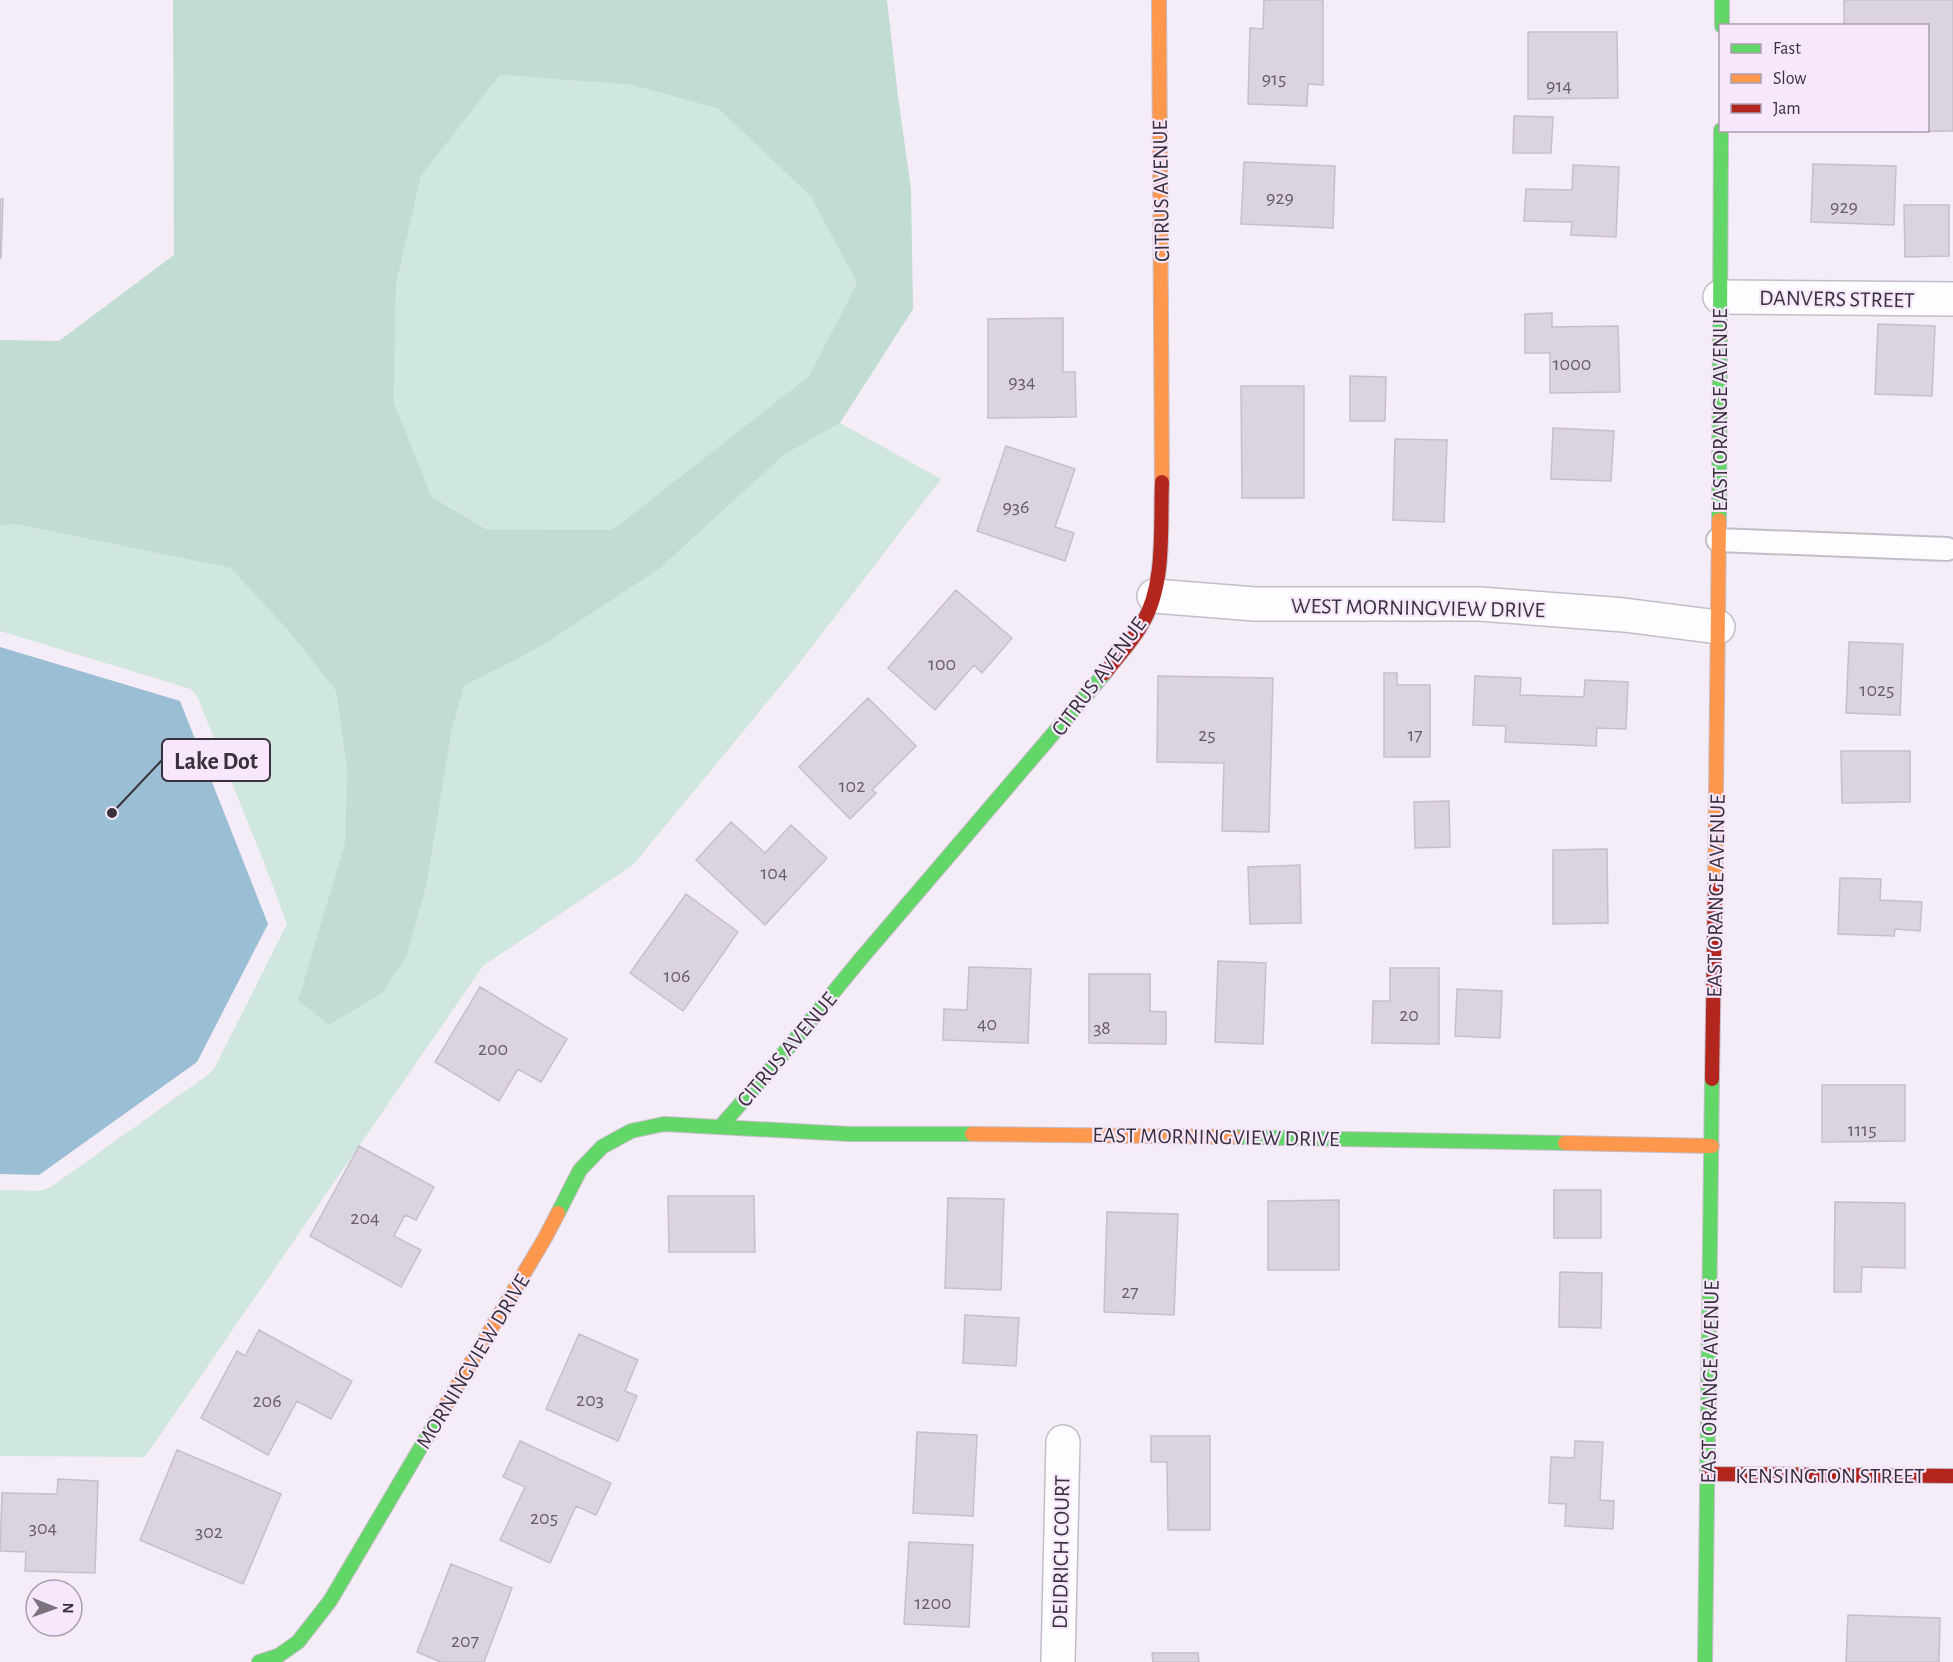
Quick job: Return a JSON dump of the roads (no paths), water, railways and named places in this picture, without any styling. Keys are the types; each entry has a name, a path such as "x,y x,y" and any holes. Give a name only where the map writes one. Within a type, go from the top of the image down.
{"street":[{"name":"CITRUS AVENUE","path":"721,1126 859,961 1094,688 1142,624 1154,596 1158,580 1163,466 1159,0"},
{"path":"1722,0 1722,24"},
{"name":"EAST ORANGE AVENUE","path":"1705,1662 1719,540 1721,132"},
{"name":"DANVERS STREET","path":"1720,297 1953,299"},
{"name":"WEST MORNINGVIEW DRIVE","path":"1154,596 1255,604 1479,604 1624,615 1718,627"},
{"name":"MORNINGVIEW DRIVE","path":"259,1662 278,1656 298,1642 330,1601 545,1238 580,1170 602,1147 632,1131 664,1124 721,1126"},
{"name":"EAST MORNINGVIEW DRIVE","path":"721,1126 849,1134 1091,1134 1712,1146"},
{"name":"DEIDRICH COURT","path":"1058,1662 1063,1442"},
{"name":"KENSINGTON STREET","path":"1708,1474 1953,1476"}],"lane":[{"path":"1719,540 1947,549"}],"water":[{"path":"0,647 180,701 268,924 197,1062 39,1175 0,1174"}],"place":[{"name":"Lake Dot","path":"112,813"}]}
